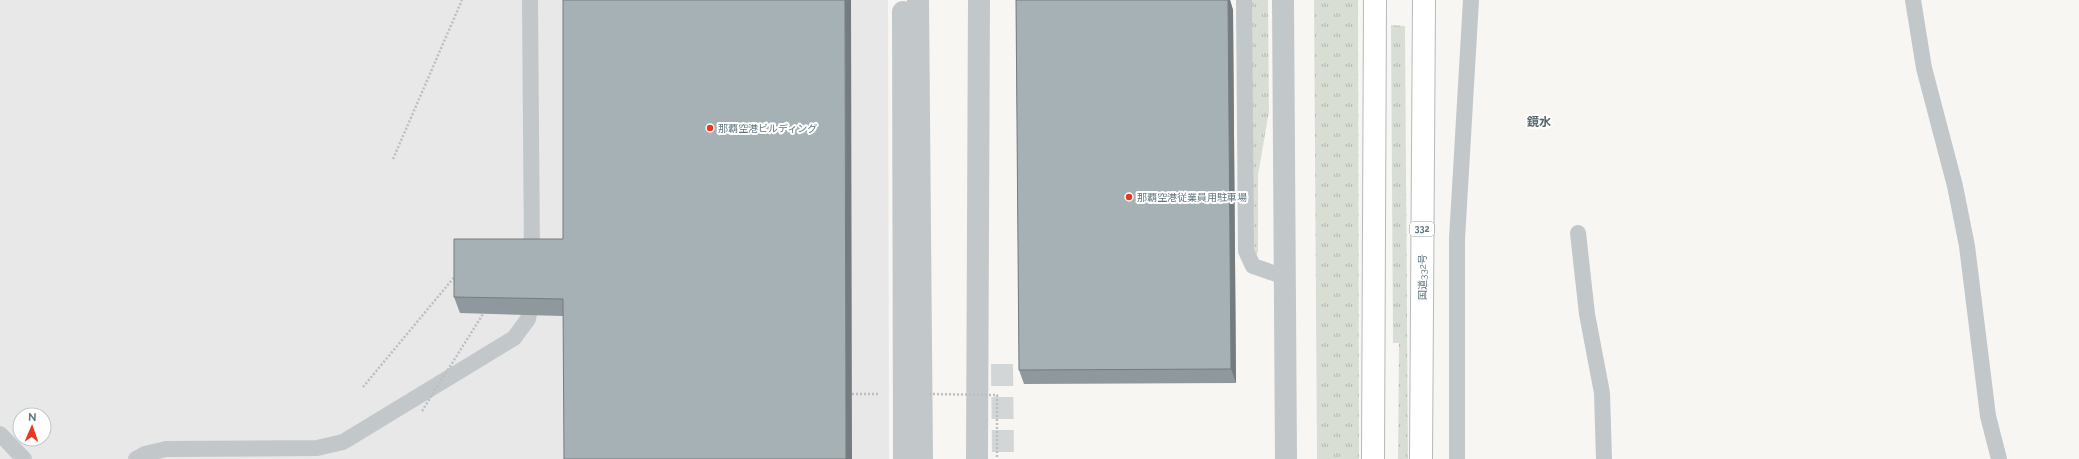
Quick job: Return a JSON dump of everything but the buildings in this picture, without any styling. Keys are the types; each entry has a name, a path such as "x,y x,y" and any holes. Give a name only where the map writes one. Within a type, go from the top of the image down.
{"highway":[{"path":"1373,459 1375,0"},
{"name":"国道332号","path":"1421,459 1424,0"}],"street":[{"path":"904,459 903,12 905,0"},
{"path":"918,0 922,459"},
{"path":"977,459 978,0"},
{"path":"1283,0 1286,459"}],"lane":[{"path":"136,459 145,454 166,449 318,448 343,442 514,338 528,319 533,298 530,0"},
{"path":"1244,0 1246,251 1253,266 1284,277"},
{"path":"1457,459 1458,239 1471,0"},
{"path":"1913,0 1924,68 1955,186 1967,246 1988,416 1999,459"},
{"path":"1578,233 1587,314 1602,393 1604,459"},
{"path":"0,434 24,459"}],"path":[{"path":"393,159 462,0"},
{"path":"363,387 460,270"},
{"path":"422,411 483,314"},
{"path":"852,394 883,394"},
{"path":"921,394 997,395 997,459"}],"shaded area":[{"path":"0,0 888,0 889,459 0,459"}],"green space":[{"path":"1249,0 1268,0 1269,111 1258,175 1258,252 1251,265"},
{"path":"1314,0 1358,0 1359,459 1317,459"},
{"path":"1391,25 1405,26 1408,459 1398,459 1399,343 1393,343"}],"tunnel":[{"path":"1002,364 1003,459"}],"place":[{"name":"那覇空港ビルディング","path":"710,128"},
{"name":"那覇空港従業員用駐車場","path":"1129,197"}],"district":[{"name":"鏡水","path":"1539,122"}]}
